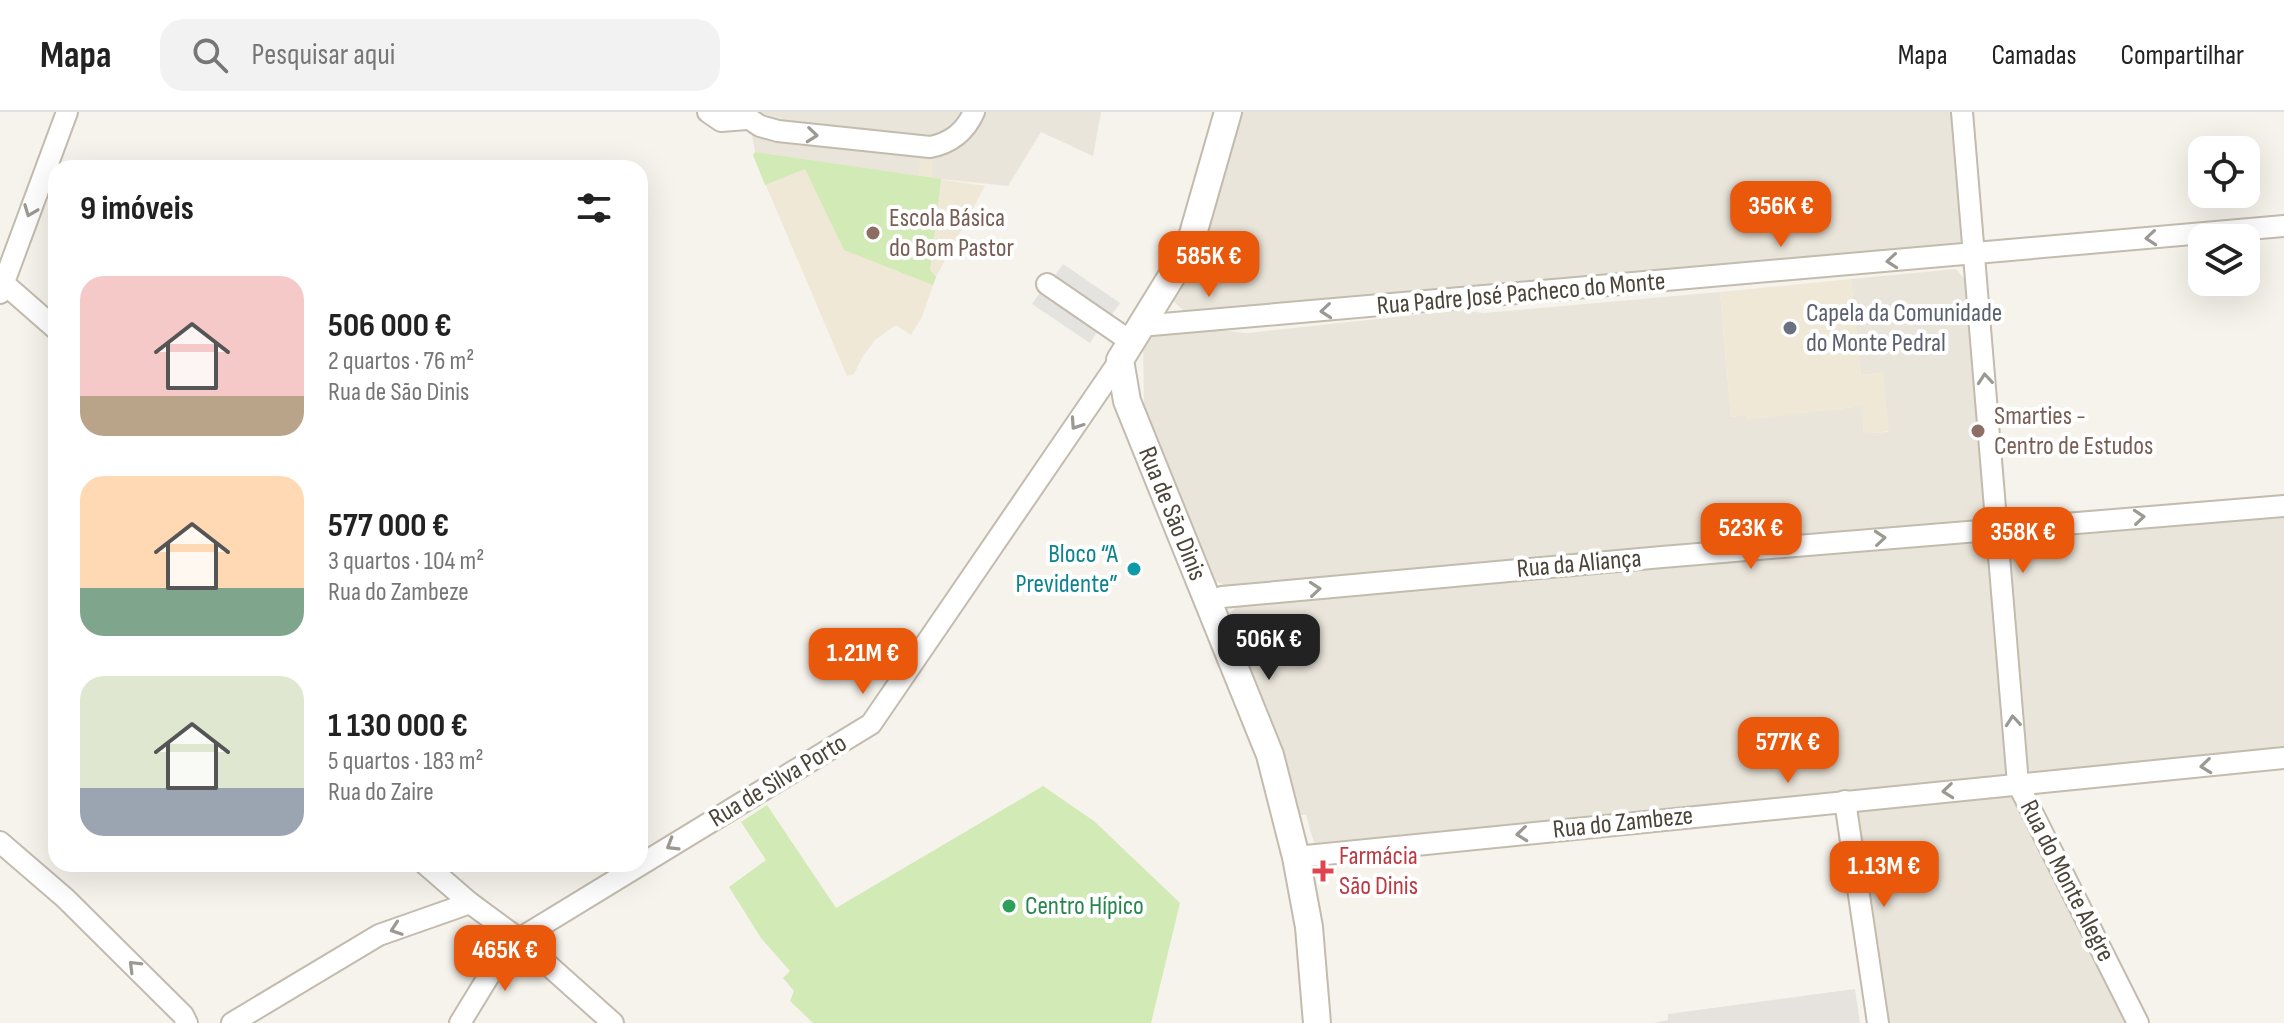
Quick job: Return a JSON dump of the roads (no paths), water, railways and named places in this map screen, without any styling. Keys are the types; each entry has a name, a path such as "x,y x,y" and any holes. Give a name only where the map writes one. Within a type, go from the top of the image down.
{"street":[{"path":"49,160 67,112"},
{"path":"708,112 721,121 743,115 930,147 956,137 974,112"},
{"path":"1047,284 1130,342 1189,248 1228,112"},
{"name":"Rua do Monte Alegre","path":"1962,112 2018,784 2138,1023"},
{"path":"48,162 1,285 48,323"},
{"name":"Rua Padre José Pacheco do Monte","path":"1130,342 1975,253 2284,226"},
{"name":"Rua de São Dinis","path":"1130,342 1127,401 1270,755 1296,857 1309,927 1317,1023"},
{"name":"Rua de Silva Porto","path":"648,860 871,724 1130,342"},
{"name":"Rua da Aliança","path":"1210,602 1238,596 1997,528 2284,506"},
{"name":"Rua do Zambeze","path":"1296,857 2284,758"},
{"path":"1845,801 1878,1023"},
{"path":"0,842 65,898 183,1015 187,1023"},
{"path":"434,872 519,939 613,1023"},
{"name":"Rua de Silva Porto","path":"460,1023 501,956 519,939 629,872"},
{"path":"232,1023 379,935 470,903"}],"place":[{"name":"Escola Básica do Bom Pastor","path":"873,233"},
{"name":"Capela da Comunidade do Monte Pedral","path":"1790,328"},
{"name":"Smarties - Centro de Estudos","path":"1978,431"},
{"name":"Bloco “A Previdente”","path":"1134,569"},
{"name":"Farmácia São Dinis","path":"1323,871"},
{"name":"Centro Hípico","path":"1009,906"}]}
